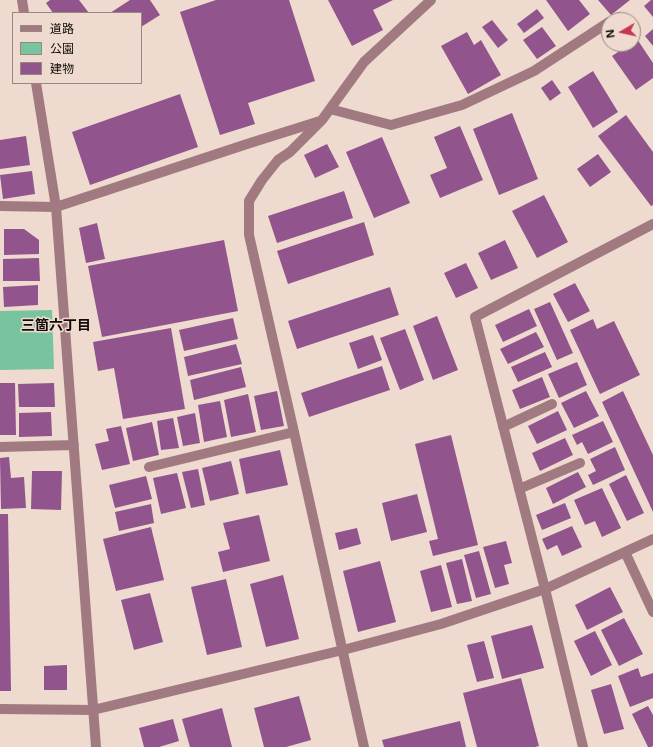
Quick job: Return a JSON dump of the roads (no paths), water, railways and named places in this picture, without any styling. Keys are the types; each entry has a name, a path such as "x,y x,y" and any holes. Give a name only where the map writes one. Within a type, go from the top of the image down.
{"street":[{"path":"22,0 24,12"},
{"path":"364,747 249,235 249,201 262,180 278,160 290,152 322,120 364,62 432,0"},
{"path":"330,109 391,125 462,105 534,71 601,27"},
{"path":"36,84 56,207 96,747"},
{"path":"0,206 56,207 322,120"},
{"path":"583,747 545,589 475,317 653,224"},
{"path":"503,427 552,404"},
{"path":"149,467 294,432"},
{"path":"0,447 74,445"},
{"path":"519,489 580,463"},
{"path":"0,709 93,710 343,650 442,624 545,589 653,539"},
{"path":"625,552 653,612"}],"district":[{"name":"三箇六丁目","path":"56,326"}]}
